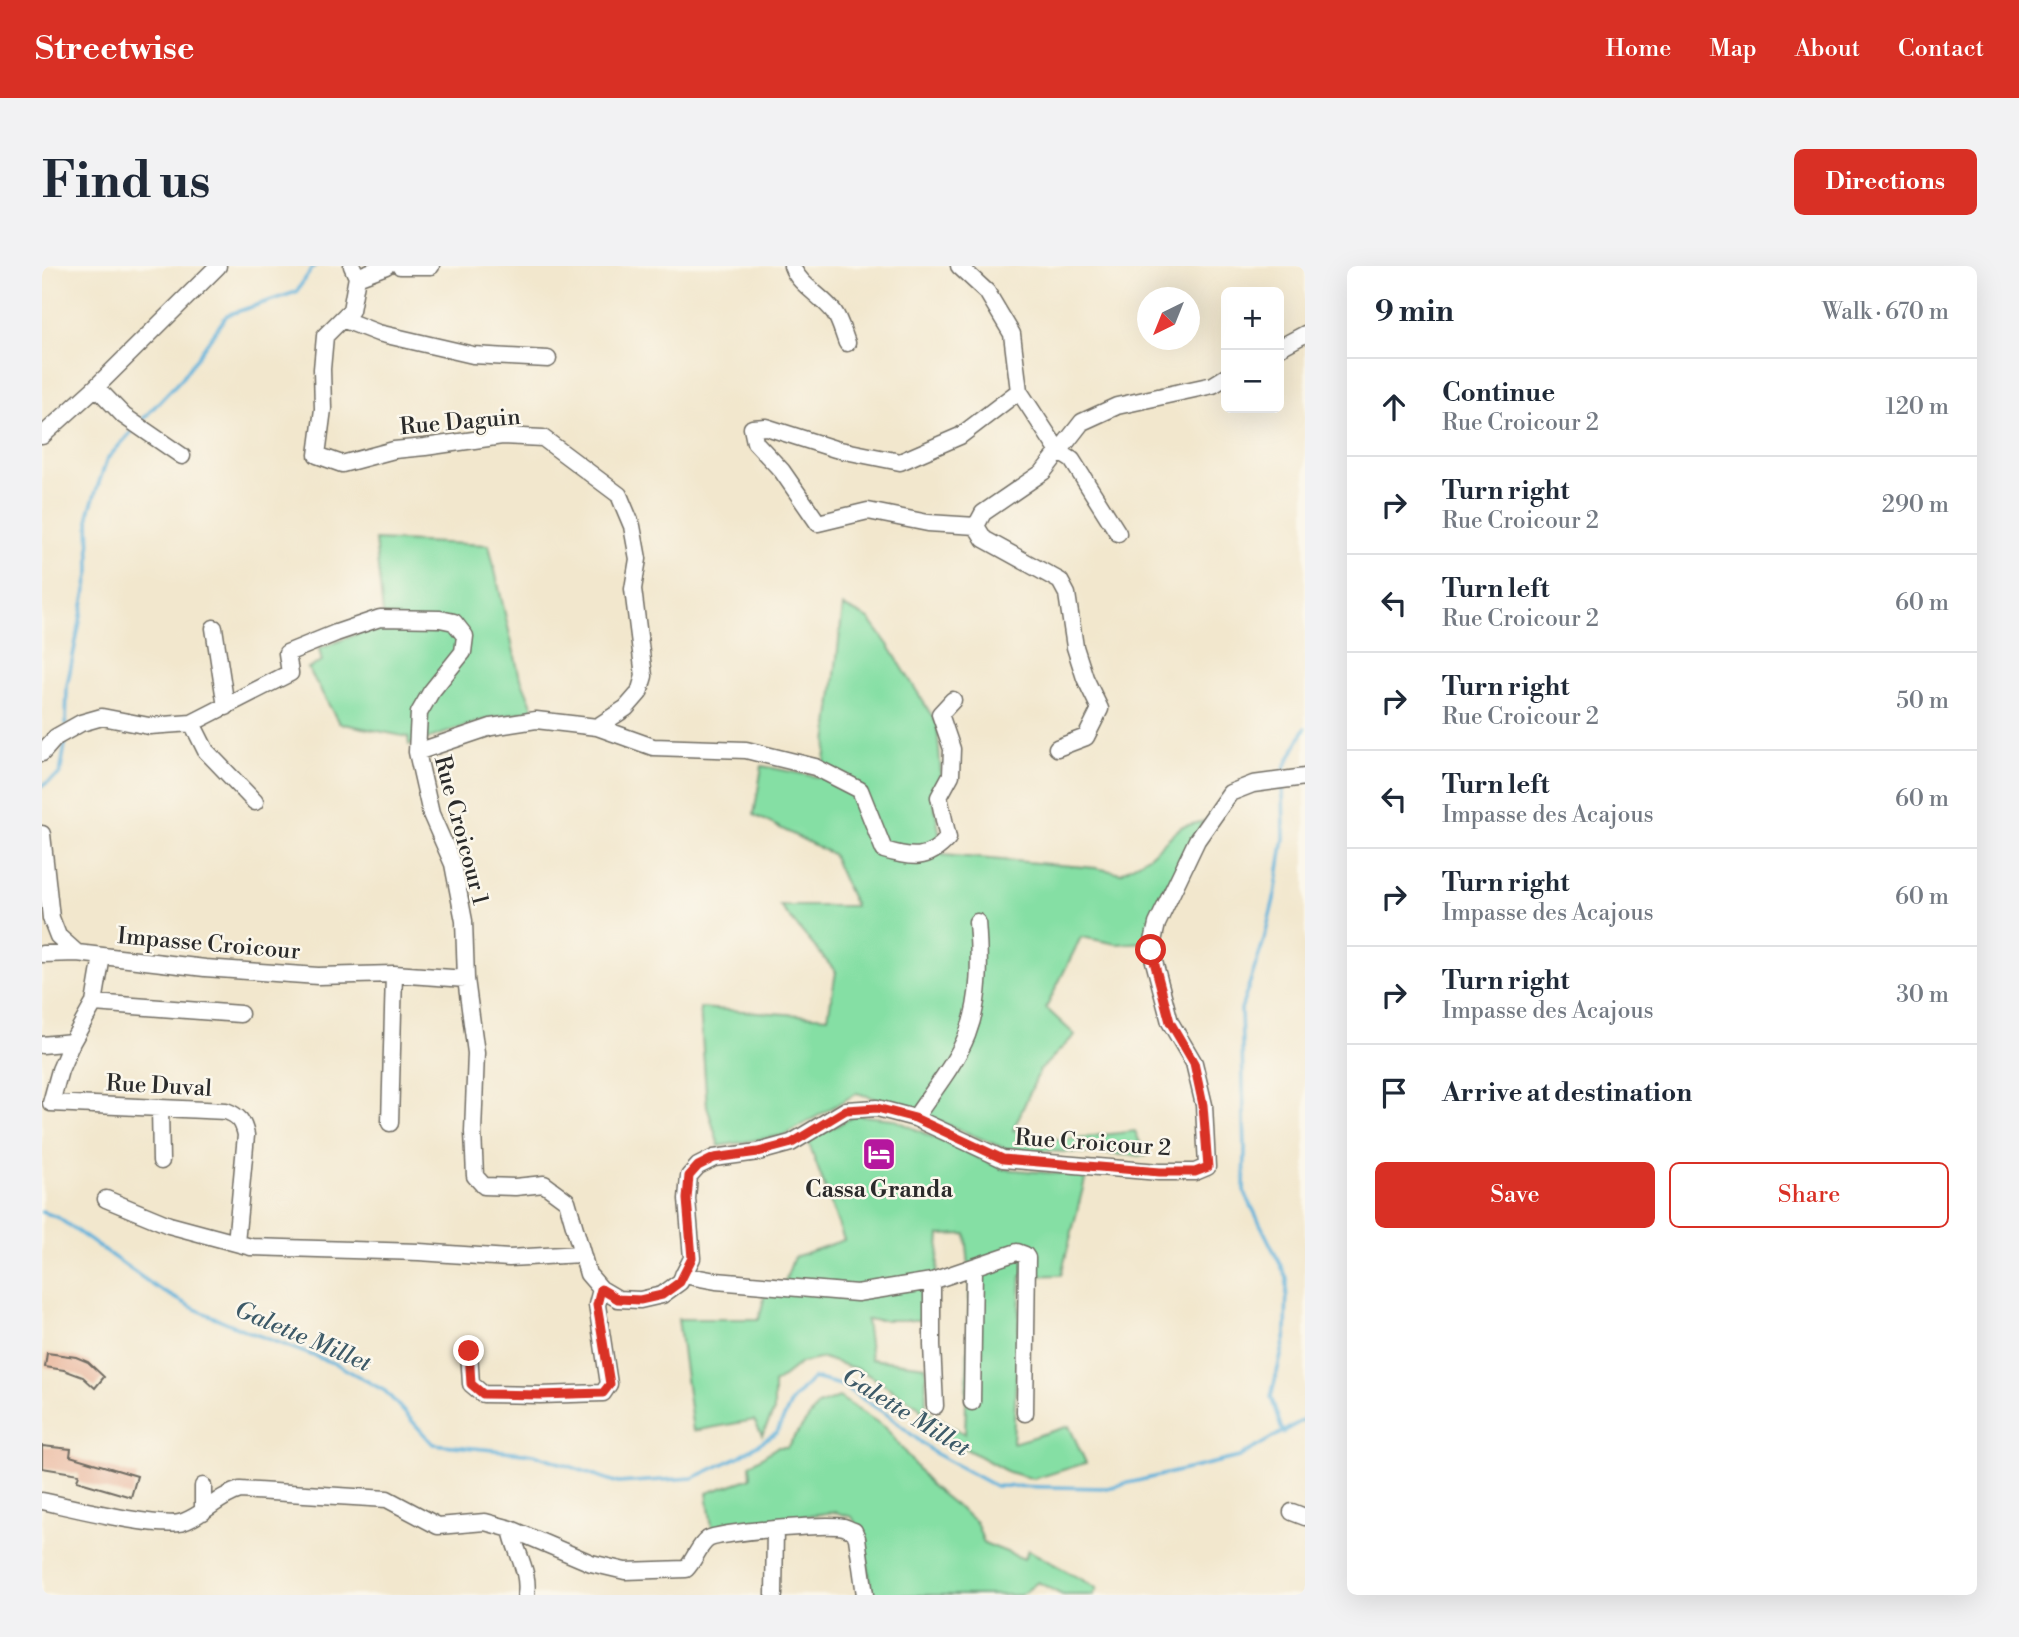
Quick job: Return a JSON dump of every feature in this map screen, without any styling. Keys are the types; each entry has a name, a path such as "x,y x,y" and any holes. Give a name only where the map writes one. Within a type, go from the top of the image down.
{"street":[{"path":"42,436 96,387 218,266"},
{"path":"354,272 387,266"},
{"path":"400,266 431,266"},
{"path":"792,266 794,273 836,314 847,343"},
{"path":"959,266 986,292 1012,334 1018,391 1059,452 1072,460 1118,533"},
{"name":"Rue Daguin","path":"354,272 351,310 325,336 322,369 323,410 317,454 342,464 394,450 502,436 543,438 618,495 632,526 638,559 633,589 644,676 639,693 626,708 597,727"},
{"path":"342,318 378,333 473,355 548,359"},
{"path":"1284,345 1305,334"},
{"path":"976,526 983,513 1043,472 1082,422 1116,406 1213,385 1221,380"},
{"path":"96,387 130,421 182,456"},
{"path":"976,526 928,523 867,511 818,523 782,471 755,442 752,428 766,426 835,449 900,462 960,436 1018,391"},
{"path":"976,526 984,539 1060,581 1068,594 1075,647 1085,678 1100,709 1086,737 1058,748"},
{"name":"Rue Croicour 1","path":"42,753 56,737 82,723 102,717 149,726 192,723 290,673 287,653 380,618 440,619 454,622 465,636 463,652 431,692 419,713 417,752 431,814 453,864 464,921 466,979"},
{"path":"214,628 226,707"},
{"path":"417,752 491,727 536,720 597,727 653,747 746,750 815,767 860,790 884,850 910,858 937,851 948,838 939,797 951,775 952,749 940,714 953,700"},
{"path":"192,723 206,751 255,802"},
{"name":"Rue Croicour 2","path":"683,1275 692,1258 687,1199 689,1176 698,1166 714,1158 758,1152 792,1143 846,1110 877,1108 915,1118 1003,1159 1160,1172 1195,1172 1208,1167 1203,1105 1194,1063 1170,1022 1151,950 1157,924 1197,840 1230,793 1253,784 1305,777"},
{"path":"42,834 47,918 58,936 77,953"},
{"path":"915,1118 967,1034 980,959 977,922"},
{"name":"Impasse Croicour","path":"42,954 77,953 205,968 318,976 394,974 466,979"},
{"name":"Rue Duval","path":"102,956 94,1003 72,1042 46,1103 226,1111 237,1115 243,1122 246,1135 236,1243"},
{"path":"390,1123 394,974"},
{"path":"466,979 476,1053 473,1132 475,1176 484,1186 544,1184 559,1193 567,1201 589,1274 601,1289 618,1299 640,1300 662,1295 680,1282 683,1275 716,1281 857,1293 932,1282 1022,1252 1027,1258 1025,1413"},
{"path":"94,1003 240,1014"},
{"path":"42,1045 72,1042"},
{"path":"160,1108 161,1161"},
{"path":"106,1199 169,1225 251,1247 419,1252 509,1258 581,1254"},
{"path":"972,1402 974,1268"},
{"path":"932,1282 935,1406"},
{"path":"469,1351 471,1384 483,1394 603,1393 610,1384 597,1305 601,1289"},
{"path":"203,1486 203,1512"},
{"path":"42,1501 156,1523 181,1523 203,1512 226,1493 240,1490 387,1499 438,1526 485,1522 591,1563 625,1571 659,1572 686,1569 694,1562 699,1548 707,1540 720,1534 843,1527 854,1531 865,1595"},
{"path":"774,1595 775,1529"},
{"path":"511,1530 527,1577 526,1595"}],"green space":[{"path":"375,540 489,545 519,674 534,710 491,718 409,745 408,737 339,723 308,668 322,662 319,649 384,623"},
{"path":"843,606 869,619 889,646 937,724 941,773 934,801 943,855 1096,868 1121,873 1150,855 1181,827 1204,821 1161,894 1145,942 1117,944 1081,937 1046,1008 1075,1035 1040,1070 1013,1130 1061,1140 1135,1131 1146,1156 1006,1149 907,1108 857,1093 785,1135 719,1146 707,1106 700,1008 828,1017 836,972 780,906 855,906 832,854 754,815 762,766 823,778"},
{"path":"856,1115 893,1119 1003,1169 1086,1176 1061,1275 1021,1276 1013,1443 1069,1426 1086,1463 1034,1479 1008,1472 933,1431 918,1406 860,1370 823,1358 801,1363 774,1384 774,1411 762,1435 754,1420 693,1431 678,1319 759,1319 766,1290 781,1292 794,1257 844,1240 808,1141","holes":["966,1234 970,1279 965,1434 926,1411 926,1366 871,1359 866,1320 933,1320 940,1235"]},
{"path":"839,1397 886,1428 931,1486 976,1522 984,1543 1024,1559 1028,1550 1097,1588 1093,1595 1062,1595 1038,1582 1021,1595 872,1595 863,1534 852,1517 835,1512 712,1528 707,1493 751,1478 750,1465 777,1447 787,1447 818,1405"}],"building":[{"path":"47,1353 76,1357 88,1362 104,1377 95,1388 83,1377 45,1367"},
{"path":"42,1446 71,1449 70,1456 137,1476 131,1497 77,1481 79,1474 42,1468"}],"waterway":[{"path":"141,421 182,378 227,315 296,292 314,266"},
{"path":"66,724 67,686 90,571 89,512 107,459 134,429"},
{"path":"1284,769 1305,728"},
{"path":"42,786 60,774 66,739"},
{"path":"1283,787 1284,838 1275,895 1264,940 1241,1009 1244,1191 1287,1278 1286,1335 1271,1397 1283,1433"},
{"name":"Galette Millet","path":"42,1212 57,1217 157,1288 195,1309 336,1364 385,1391 433,1444 534,1454 618,1483 693,1478 740,1456 777,1432 792,1401 813,1378 841,1385 889,1416 934,1453 995,1486 1107,1488 1239,1457 1305,1419"}],"place":[{"name":"Cassa Granda","path":"879,1154"}],"route":[{"path":"469,1351 471,1384 483,1394 603,1393 610,1384 597,1305 601,1289 618,1299 640,1300 662,1295 680,1282 692,1258 687,1199 689,1176 698,1166 714,1158 758,1152 792,1143 846,1110 877,1108 915,1118 1003,1159 1160,1172 1195,1172 1208,1167 1203,1105 1194,1063 1170,1022 1151,950"}]}
